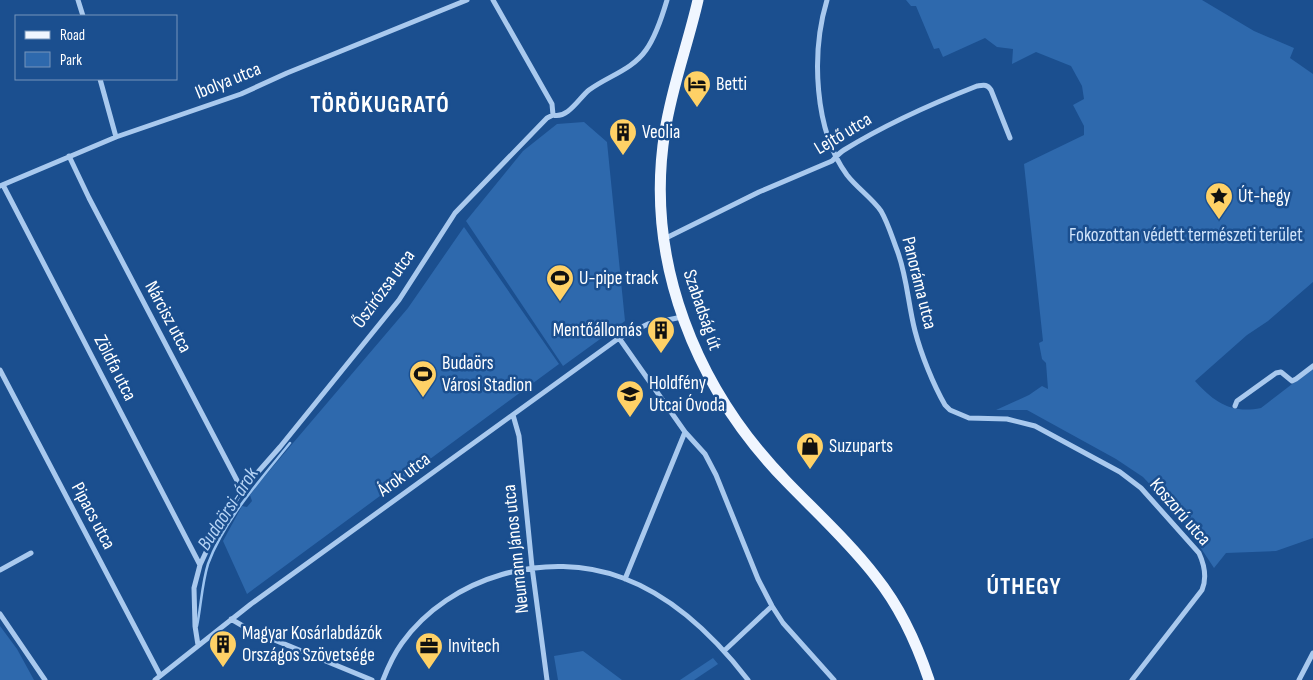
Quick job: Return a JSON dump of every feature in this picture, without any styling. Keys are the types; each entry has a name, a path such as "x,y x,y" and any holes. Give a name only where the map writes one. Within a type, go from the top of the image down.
{"main road":[{"name":"Szabadság út","path":"698,0 679,65 664,132 661,204 664,239 670,276 682,317 704,369 741,429 764,458 849,545 887,592 912,636 929,680"}],"street":[{"path":"78,0 83,15"},
{"name":"Ibolya utca","path":"2,185 116,137 241,94 287,73 467,0"},
{"path":"493,0 552,104 553,115"},
{"name":"Őszirózsa utca","path":"198,645 195,626 194,588 200,565 213,537 242,490 280,447 399,300 455,213 541,123 553,115 565,114 590,90 637,62 647,49 662,18 667,0"},
{"name":"Panoráma utca","path":"827,0 820,26 818,81 819,98 825,126 836,158 848,176 880,210 887,222 904,268 916,333 945,405 950,410 969,418 1007,419"},
{"path":"100,80 116,137"},
{"name":"Lejtő utca","path":"664,239 759,192 817,168 894,122 932,104 984,85 988,86 993,93 1010,138"},
{"name":"Nárcisz utca","path":"69,156 89,198 242,490"},
{"name":"Zöldfa utca","path":"2,185 200,565"},
{"name":"Árok utca","path":"155,680 231,619 619,338 648,324 682,317"},
{"path":"619,338 685,432 705,454 716,475 758,579 772,606 783,623 834,680"},
{"path":"1235,406 1237,401 1276,373 1281,372 1292,381 1313,366"},
{"name":"Pipacs utca","path":"0,370 160,676"},
{"name":"Neumann János utca","path":"513,415 519,436 532,567 547,680"},
{"name":"Koszorú utca","path":"1007,419 1035,426 1131,480 1141,488 1199,553 1204,563 1202,590 1132,680"},
{"path":"625,579 685,432"},
{"path":"0,570 31,553"},
{"path":"383,680 394,654 403,642 439,606 470,586 503,574 532,567 551,566 582,567 625,579 663,598 680,609 724,651 748,680"},
{"path":"724,651 772,606"},
{"path":"0,614 44,680"},
{"path":"231,619 248,629 372,680"},
{"path":"1299,680 1313,653"}],"green space":[{"name":"Fokozottan védett természeti terület","path":"906,0 1202,0 1254,31 1294,48 1290,58 1313,74 1313,282 1268,321 1247,335 1195,381 1209,395 1224,405 1241,409 1261,408 1313,368 1313,538 1276,551 1226,553 1214,568 1179,515 1143,477 1116,459 1027,410 996,410 1029,395 1042,386 1048,389 1046,363 1042,359 1039,343 1043,341 1024,164 1084,135 1084,126 1073,105 1084,99 1082,86 1071,66 1036,52 1012,64 1013,49 997,47 985,38 943,57 939,48 934,49 916,6 911,6"},
{"path":"584,122 607,142 625,321 563,366 466,221 523,151 557,124"},
{"name":"Budaörs Városi Stadion","path":"464,227 559,364 247,594 223,541 242,506 247,507 252,501 250,495 259,483 408,308"},
{"path":"0,626 17,649 34,680 0,680"},
{"path":"583,651 622,680 558,680 554,656"},
{"path":"713,658 718,664 694,680 680,680"}],"waterway":[{"name":"Budaörsi-árok","path":"197,626 206,571 223,532 244,501 290,443"}],"place":[{"name":"Betti","path":"697,108"},
{"name":"Veolia","path":"623,156"},
{"name":"Út-hegy","path":"1219,220"},
{"name":"U-pipe track","path":"560,302"},
{"name":"Mentőállomás","path":"661,354"},
{"name":"Budaörs Városi Stadion","path":"423,398"},
{"name":"Holdfény Utcai Óvoda","path":"630,418"},
{"name":"Suzuparts","path":"810,470"},
{"name":"Magyar Kosárlabdázók Országos Szövetsége","path":"223,668"},
{"name":"Invitech","path":"429,670"}],"district":[{"name":"TÖRÖKUGRATÓ","path":"380,104"},
{"name":"ÚTHEGY","path":"1024,586"}]}
